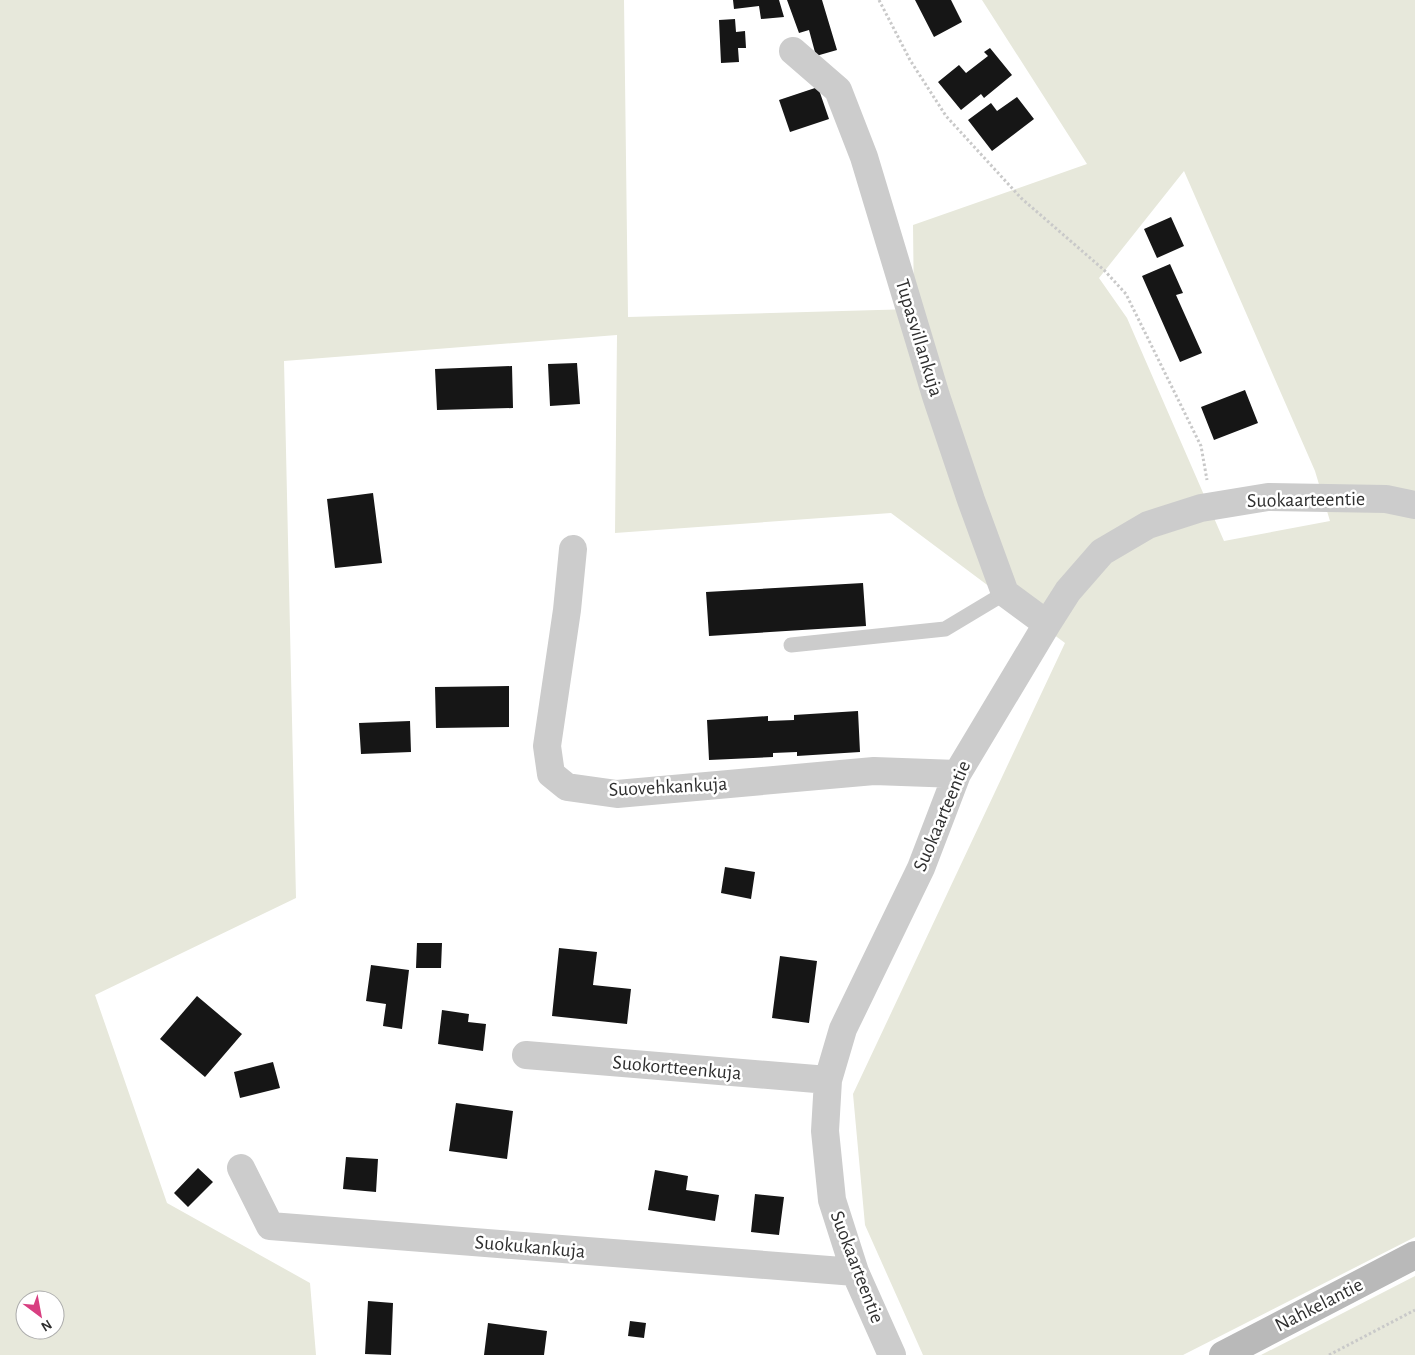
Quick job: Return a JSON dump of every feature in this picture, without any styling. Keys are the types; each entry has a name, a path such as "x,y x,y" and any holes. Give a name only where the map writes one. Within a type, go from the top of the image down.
{"main road":[{"name":"Nahkelantie","path":"1223,1355 1415,1255"}],"street":[{"name":"Tupasvillankuja","path":"793,51 838,90 864,157 936,396 1005,593"},
{"name":"Suokaarteentie","path":"892,1355 855,1272 832,1200 825,1131 828,1080 843,1028 921,868 957,774 1046,624 1068,591 1102,552 1148,525 1212,506 1268,497 1386,499 1415,505"},
{"name":"Suovehkankuja","path":"573,549 567,610 547,746 551,774 567,787 617,794 874,771 957,774"},
{"path":"1005,593 1046,624"},
{"name":"Suokortteenkuja","path":"526,1055 828,1080"},
{"name":"Suokukankuja","path":"241,1168 270,1226 855,1272"}],"lane":[{"path":"791,645 944,629 1005,593"}],"path":[{"path":"879,0 910,60 946,116 1021,198 1104,270 1126,294 1202,446 1212,506"},
{"path":"1329,1355 1415,1310"}],"shaded area":[{"path":"0,0 624,0 628,317 914,309 913,225 1087,164 982,0 1415,0 1415,1237 1183,1355 923,1355 865,1225 853,1094 1065,643 891,513 615,533 617,335 284,361 296,898 95,995 167,1203 310,1283 316,1355 0,1355","holes":["1184,171 1315,471 1330,521 1224,541 1127,318 1099,278"]},
{"path":"1415,1276 1415,1355 1261,1355"}],"building":[{"path":"733,0 779,0 784,17 761,19 759,6 734,9"},
{"path":"787,0 822,0 837,50 816,56 809,30 799,33"},
{"path":"915,0 951,0 962,22 934,37"},
{"path":"735,19 736,32 745,31 746,48 738,48 739,62 721,63 719,20"},
{"path":"990,48 1012,75 984,98 981,94 961,110 938,82 959,65 966,73 988,56 984,52"},
{"path":"818,87 829,119 790,132 779,100"},
{"path":"1017,97 1034,119 992,151 968,120 991,103 997,111"},
{"path":"1171,217 1184,246 1157,258 1144,229"},
{"path":"1170,264 1183,293 1176,295 1202,353 1180,362 1142,276"},
{"path":"577,363 580,404 550,406 548,364"},
{"path":"512,366 513,408 437,410 435,369"},
{"path":"1245,390 1258,423 1214,440 1201,407"},
{"path":"373,493 382,563 335,568 327,499"},
{"path":"863,583 866,626 709,636 706,592"},
{"path":"509,686 509,727 436,728 435,687"},
{"path":"858,711 860,752 797,756 797,752 773,753 773,757 709,760 707,720 768,716 768,721 794,720 794,715"},
{"path":"410,721 411,752 361,754 359,723"},
{"path":"725,867 755,872 751,899 721,893"},
{"path":"417,943 442,943 441,968 416,968"},
{"path":"559,948 597,952 593,985 631,989 627,1024 552,1016"},
{"path":"780,956 817,961 809,1023 772,1018"},
{"path":"371,965 409,970 402,1029 383,1026 386,1004 366,1001"},
{"path":"197,996 242,1034 205,1077 160,1039"},
{"path":"442,1010 469,1014 468,1022 486,1024 483,1051 438,1044"},
{"path":"273,1062 280,1088 240,1098 234,1072"},
{"path":"456,1103 513,1111 507,1159 449,1151"},
{"path":"346,1157 378,1159 376,1192 343,1189"},
{"path":"198,1168 213,1182 188,1207 174,1193"},
{"path":"655,1170 688,1176 686,1190 719,1195 715,1221 648,1210"},
{"path":"755,1194 784,1197 779,1235 751,1232"},
{"path":"368,1301 393,1303 391,1355 365,1354"},
{"path":"630,1321 646,1323 644,1338 628,1336"},
{"path":"488,1323 547,1331 544,1355 484,1355"}]}
